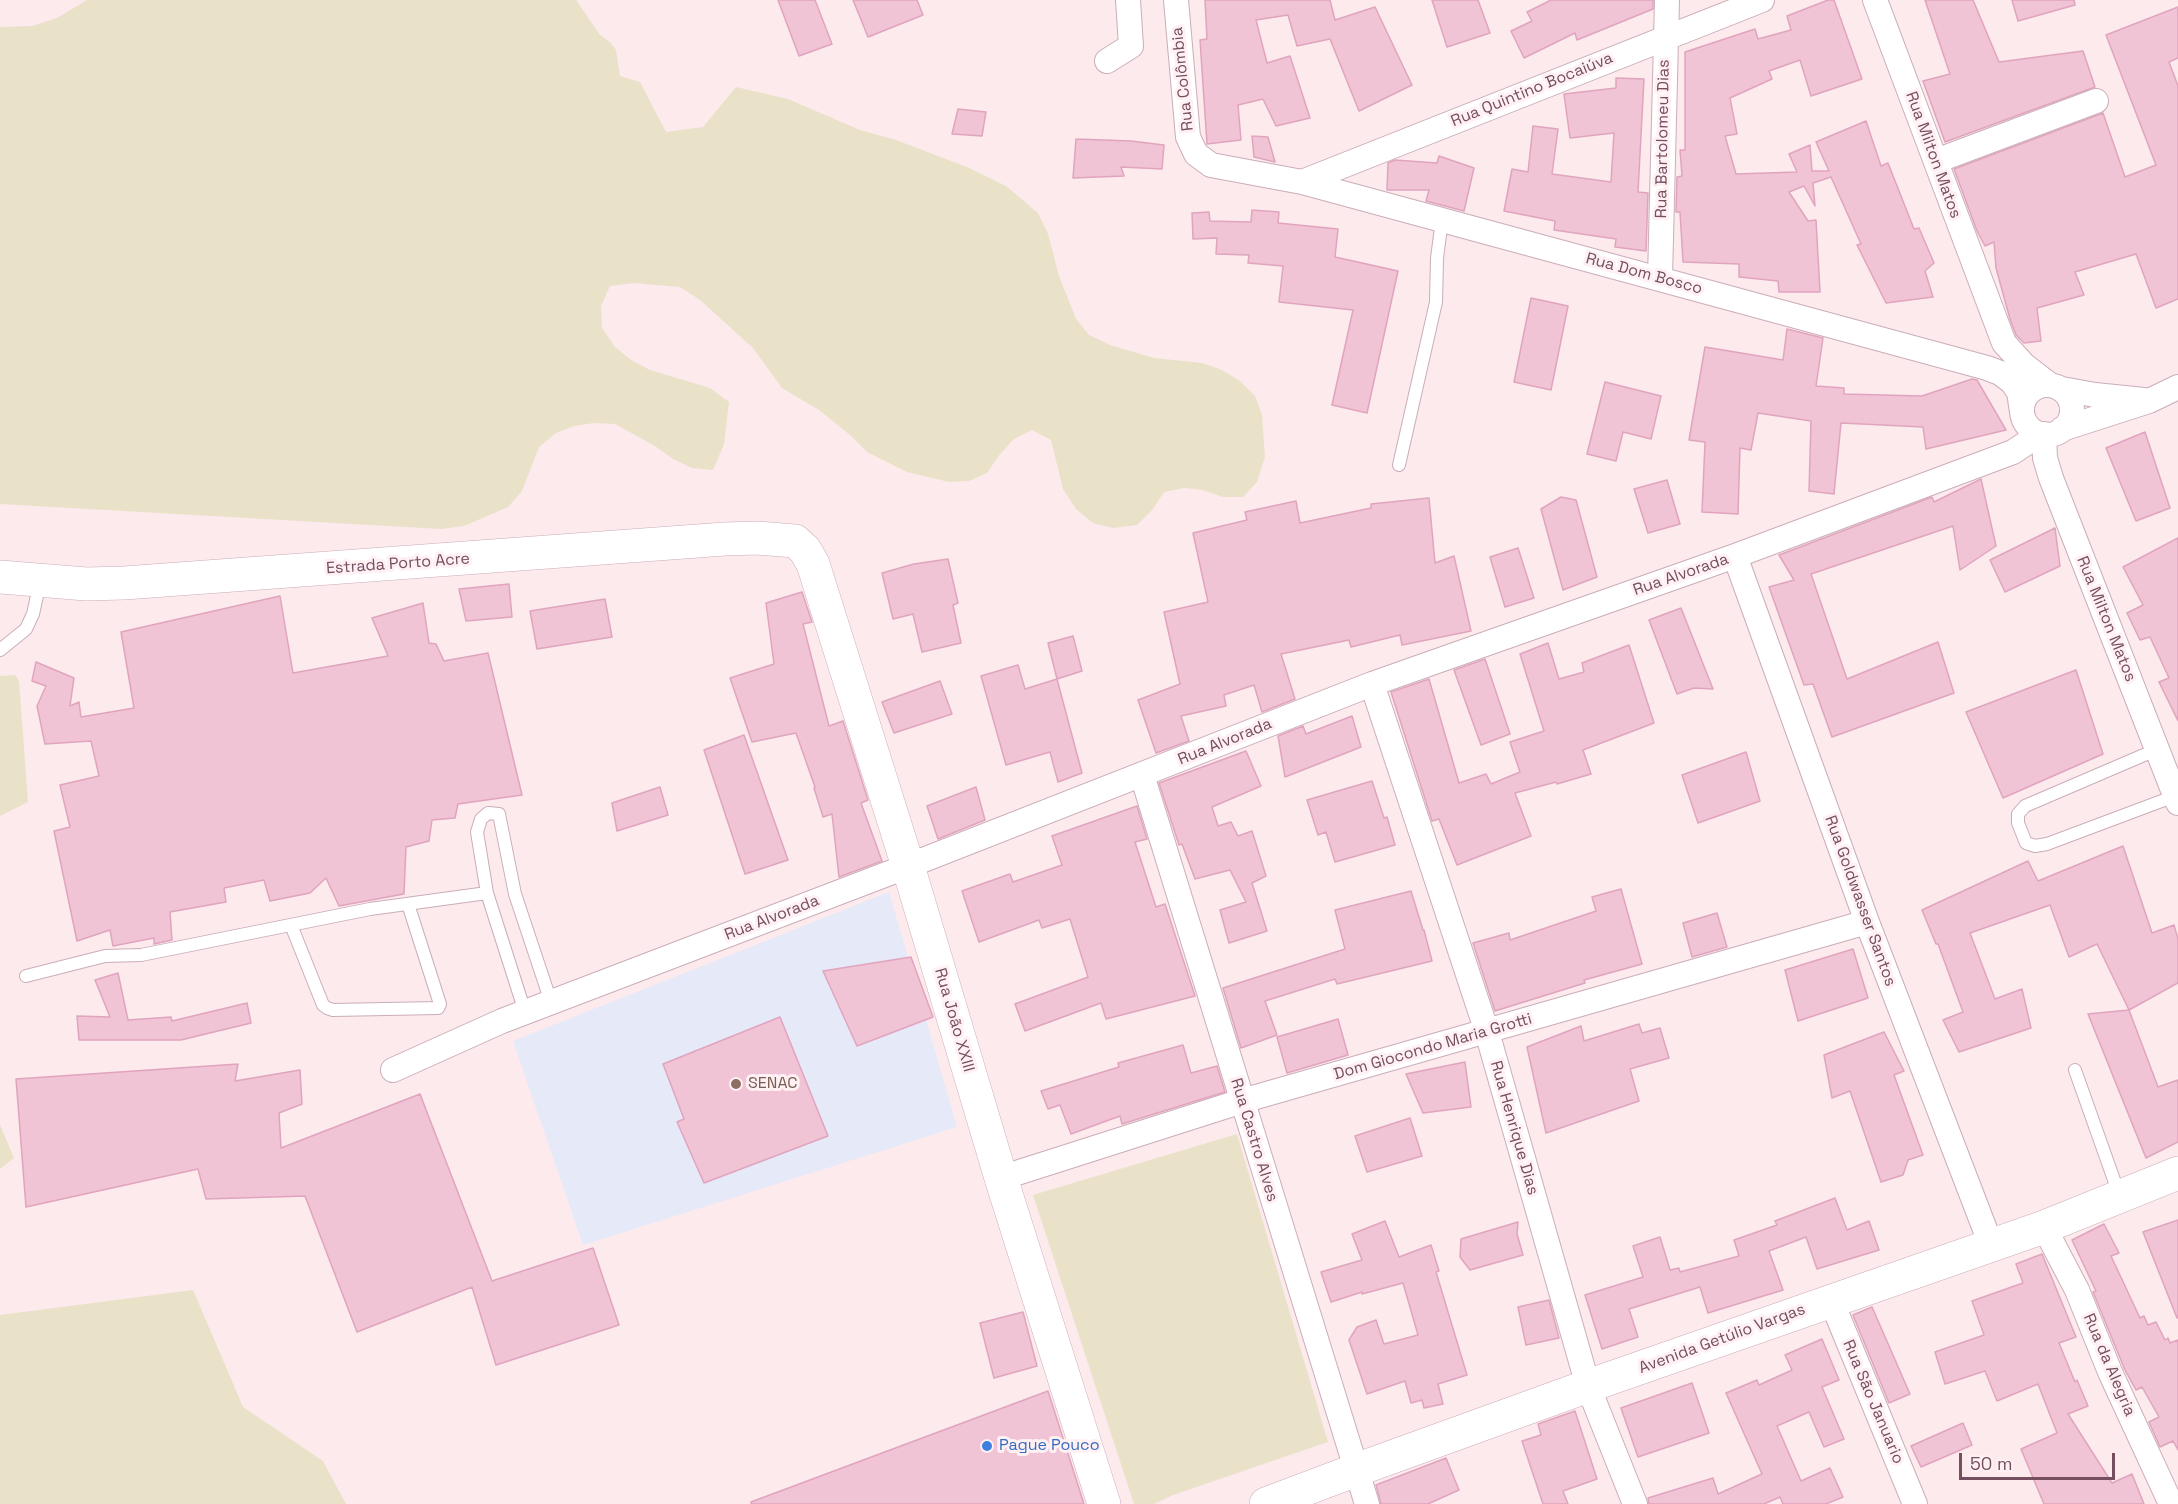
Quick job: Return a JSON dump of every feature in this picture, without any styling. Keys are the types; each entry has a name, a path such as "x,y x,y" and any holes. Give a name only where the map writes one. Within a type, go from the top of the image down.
{"street":[{"path":"1107,61 1131,46 1128,0"},
{"name":"Rua Colômbia","path":"1176,0 1188,137 1196,154 1211,165 1302,183"},
{"name":"Rua Bartolomeu Dias","path":"1660,278 1666,0"},
{"name":"Rua Quintino Bocaiúva","path":"1302,183 1762,0"},
{"name":"Rua Milton Matos","path":"1875,0 1936,161 1997,357 2024,365 2056,387"},
{"path":"1936,161 2096,101"},
{"name":"Rua Dom Bosco","path":"1302,183 1660,278 1997,357 2000,373 2012,382 2039,426"},
{"name":"Rua Alvorada","path":"393,1070 443,1046 525,1012 908,866 1372,684 1735,556 2013,452 2039,426 2070,422 2073,405 2069,396 2056,387 2039,386 2030,392 2024,401 2039,426"},
{"path":"2056,387 2095,395 2150,401"},
{"path":"2039,426 2150,401 2178,387"},
{"name":"Rua Milton Matos","path":"2039,426 2050,478 2177,799"},
{"name":"Estrada Porto Acre","path":"0,577 86,584 124,583 725,540 758,538 795,542"},
{"name":"Rua João XXIII","path":"795,542 805,550 813,564 908,866 1001,1178 1104,1504"},
{"name":"Rua Goldwasser Santos","path":"1735,556 1867,922 1991,1245"},
{"name":"Rua Henrique Dias","path":"1372,684 1487,1032 1588,1386 1635,1504"},
{"name":"Rua Castro Alves","path":"1142,775 1367,1504"},
{"name":"Dom Giocondo Maria Grotti","path":"1001,1178 1242,1101 1867,922"},
{"name":"Avenida Getúlio Vargas","path":"1266,1504 1588,1386 2044,1227 2178,1173"},
{"name":"Rua da Alegria","path":"2044,1227 2077,1290 2110,1372 2171,1504"},
{"name":"Rua São Januario","path":"1831,1300 1915,1504"}],"lane":[{"path":"1399,465 1436,302 1437,258 1442,220"},
{"path":"0,650 26,629 33,614 40,581"},
{"path":"2158,749 2025,806 2018,814 2018,823 2026,843 2035,846 2047,844 2177,799"},
{"path":"525,1012 487,893 477,832 481,819 488,813 499,814 515,894 551,1002"},
{"path":"26,976 105,956 141,955 370,909 487,893"},
{"path":"291,925 323,1005 327,1008 333,1010 438,1008 440,1004 408,904"},
{"path":"2075,1070 2120,1196"}],"shaded area":[{"path":"87,0 576,0 600,35 616,50 620,76 640,82 666,132 703,127 736,87 788,99 860,130 896,140 967,167 1006,186 1038,213 1048,234 1059,276 1076,319 1089,335 1110,345 1154,358 1202,363 1222,370 1240,381 1255,396 1262,415 1265,457 1257,482 1243,497 1223,497 1203,490 1184,488 1164,492 1153,509 1137,525 1113,528 1093,523 1076,509 1063,489 1051,440 1032,430 1014,439 987,473 969,481 949,482 907,472 867,452 819,410 782,388 753,348 700,300 680,287 634,283 610,286 601,306 602,328 615,347 631,360 650,370 710,388 729,402 724,444 713,470 692,468 615,424 594,423 574,426 556,433 539,447 522,491 508,507 464,526 441,529 0,504 0,27 32,26 57,18"},
{"path":"15,675 19,681 28,802 0,816 0,676"},
{"name":"SENAC","path":"889,892 957,1127 583,1245 513,1041"},
{"path":"0,1125 14,1158 0,1169"},
{"path":"1237,1134 1328,1442 1173,1495 1154,1504 1134,1504 1033,1195"},
{"path":"193,1290 243,1407 323,1461 346,1504 0,1504 0,1315"}],"building":[{"path":"778,0 815,0 832,44 799,56"},
{"path":"853,0 917,0 923,15 868,37"},
{"path":"1205,0 1330,0 1335,20 1375,7 1412,85 1359,111 1330,39 1297,46 1288,15 1256,20 1267,63 1290,56 1310,118 1276,126 1263,99 1238,105 1241,140 1207,144 1200,40 1207,39"},
{"path":"1432,0 1478,0 1490,33 1447,47"},
{"path":"1551,0 1653,0 1653,9 1577,40 1575,33 1524,58 1511,31 1532,21 1527,12"},
{"path":"1828,0 1834,0 1862,79 1811,96 1800,60 1769,71 1772,79 1730,98 1737,134 1725,136 1736,174 1797,172 1789,154 1810,145 1812,171 1829,171 1816,142 1866,121 1881,166 1888,163 1914,229 1919,228 1934,263 1925,271 1933,297 1886,303 1857,245 1861,244 1831,177 1813,183 1815,206 1804,186 1789,192 1808,221 1816,220 1820,292 1779,292 1778,281 1739,277 1739,264 1683,262 1680,212 1676,212 1677,177 1682,176 1680,150 1685,150 1685,52 1755,29 1758,39 1791,30 1787,16"},
{"path":"1925,0 1973,0 1999,62 2083,51 2095,87 1945,142 1923,81 1950,74"},
{"path":"2012,0 2074,0 2075,5 2018,21"},
{"path":"2178,7 2178,58 2169,62 2178,86 2178,299 2156,308 2136,254 2075,272 2084,295 2037,308 2041,341 2024,343 2016,335 2010,319 1996,268 1994,242 1985,246 1977,231 1954,169 2103,113 2125,177 2156,165 2106,35"},
{"path":"1616,78 1644,79 1638,192 1648,193 1646,251 1615,247 1616,239 1554,230 1555,221 1504,211 1512,169 1528,172 1533,126 1558,129 1552,174 1611,182 1614,133 1570,138 1564,94 1616,88"},
{"path":"958,109 986,112 982,136 952,134"},
{"path":"1252,136 1268,137 1275,162 1254,157"},
{"path":"1076,139 1164,145 1162,169 1121,167 1124,176 1073,178"},
{"path":"1439,156 1474,168 1464,211 1426,201 1429,190 1387,190 1388,163 1395,160 1437,163"},
{"path":"1252,210 1279,212 1278,223 1338,229 1335,257 1398,271 1367,413 1332,405 1353,310 1279,302 1283,266 1248,263 1249,255 1216,254 1217,238 1193,239 1192,213 1209,212 1210,221 1251,222"},
{"path":"1531,298 1568,306 1551,390 1514,382"},
{"path":"1787,329 1823,338 1816,386 1844,388 1844,394 1922,396 1972,379 1977,380 2006,430 1926,449 1923,427 1841,423 1834,494 1809,491 1811,421 1758,413 1751,450 1740,448 1738,514 1702,512 1705,442 1689,440 1705,347 1783,360"},
{"path":"1605,382 1661,396 1651,439 1623,432 1616,461 1587,454"},
{"path":"2145,432 2170,508 2136,521 2106,448"},
{"path":"1981,479 1996,546 1960,570 1953,526 1811,574 1847,679 1938,642 1954,693 1832,737 1813,684 1804,685 1769,587 1794,580 1779,555 1932,497 1934,502"},
{"path":"1667,480 1680,524 1648,533 1634,489"},
{"path":"1561,497 1576,500 1597,577 1563,590 1541,509"},
{"path":"1429,498 1435,563 1454,556 1471,631 1402,645 1400,635 1351,647 1349,640 1281,654 1295,699 1262,712 1254,685 1224,695 1226,706 1181,716 1189,741 1156,753 1138,700 1180,684 1164,612 1208,602 1193,533 1247,520 1245,512 1296,501 1300,523 1371,508 1371,504"},
{"path":"2055,528 2060,566 2005,592 1990,560"},
{"path":"2178,538 2178,721 2159,682 2169,678 2150,637 2140,640 2127,613 2143,605 2123,567"},
{"path":"1518,548 1534,598 1505,607 1490,557"},
{"path":"948,559 958,603 953,605 961,643 922,652 913,614 893,619 882,573 914,564"},
{"path":"509,584 512,617 466,621 459,589"},
{"path":"802,592 812,622 803,624 829,726 843,721 868,800 861,803 882,861 839,877 832,814 823,817 796,733 752,742 730,678 774,664 766,603"},
{"path":"280,596 293,673 388,656 372,618 423,603 429,643 436,644 444,661 488,653 522,795 458,804 455,818 432,820 429,841 406,847 404,894 339,906 326,878 310,893 270,901 264,880 224,888 226,902 170,912 172,940 154,944 154,938 113,946 110,930 77,941 54,831 70,827 60,785 99,776 91,741 45,744 37,706 46,686 32,681 36,662 74,678 70,706 79,702 81,717 134,708 121,632"},
{"path":"605,599 612,637 537,649 530,611"},
{"path":"1681,608 1713,689 1694,688 1677,694 1649,620"},
{"path":"1073,636 1082,671 1057,679 1048,643"},
{"path":"1548,643 1559,679 1584,672 1582,663 1629,645 1654,723 1583,750 1591,774 1515,793 1531,836 1457,865 1439,819 1432,821 1391,692 1429,679 1459,783 1486,774 1491,784 1520,772 1510,742 1544,731 1520,654"},
{"path":"1485,659 1510,734 1481,745 1454,670"},
{"path":"1018,665 1025,689 1057,679 1082,773 1058,782 1050,752 1006,765 981,676"},
{"path":"2076,670 2103,754 2003,798 1966,712"},
{"path":"940,681 952,714 894,733 882,702"},
{"path":"1352,716 1361,747 1285,777 1278,736 1303,726 1306,734"},
{"path":"744,735 788,860 745,874 704,750"},
{"path":"1246,751 1261,786 1212,807 1218,826 1231,822 1238,836 1252,831 1266,876 1252,883 1267,931 1229,943 1220,910 1246,902 1230,870 1195,879 1182,844 1179,845 1159,783"},
{"path":"1746,752 1760,801 1698,823 1682,775"},
{"path":"1372,781 1384,818 1387,817 1395,845 1335,862 1326,832 1318,835 1307,800"},
{"path":"660,787 668,815 617,831 612,803"},
{"path":"976,787 985,820 938,839 927,806"},
{"path":"1137,806 1147,839 1135,842 1156,907 1165,904 1195,996 1106,1019 1101,1003 1025,1031 1015,1004 1088,977 1070,919 1042,928 1039,920 979,942 962,891 1010,874 1013,882 1062,865 1052,836"},
{"path":"2123,846 2152,933 2174,925 2178,939 2178,983 2129,1010 2097,944 2069,957 2050,905 1970,933 1995,999 2022,989 2031,1028 1959,1052 1943,1020 1963,1012 1938,944 1936,944 1922,910 2028,861 2038,881"},
{"path":"1621,889 1642,964 1584,980 1585,983 1495,1011 1473,943 1509,933 1510,940 1596,911 1592,897"},
{"path":"1411,891 1432,961 1337,984 1335,979 1265,1001 1277,1035 1241,1048 1223,988 1345,949 1335,910"},
{"path":"1717,913 1727,947 1692,957 1683,923"},
{"path":"1853,949 1868,998 1798,1021 1785,970"},
{"path":"911,957 933,1017 857,1046 823,971"},
{"path":"118,973 128,1020 171,1017 172,1021 247,1003 251,1023 181,1040 79,1040 77,1016 110,1017 95,980"},
{"path":"2129,1010 2158,1087 2178,1080 2178,1142 2146,1158 2088,1014"},
{"path":"780,1017 828,1136 704,1183 677,1122 684,1119 663,1064"},
{"path":"1338,1019 1348,1055 1287,1073 1277,1037"},
{"path":"1639,1024 1642,1033 1660,1028 1669,1058 1630,1069 1639,1101 1546,1133 1527,1047 1581,1026 1584,1041"},
{"path":"1884,1032 1904,1071 1894,1075 1923,1155 1908,1160 1903,1175 1881,1182 1850,1091 1832,1098 1824,1055"},
{"path":"1183,1045 1191,1073 1217,1066 1225,1092 1122,1124 1120,1116 1071,1134 1060,1105 1048,1109 1041,1091 1119,1067 1118,1063"},
{"path":"1465,1062 1471,1107 1423,1113 1406,1074"},
{"path":"238,1064 235,1081 300,1070 302,1104 279,1113 281,1148 420,1094 492,1281 593,1248 619,1325 496,1365 472,1287 357,1332 305,1196 206,1199 198,1169 26,1207 16,1079"},
{"path":"1410,1118 1422,1156 1367,1172 1355,1136"},
{"path":"1835,1198 1847,1230 1869,1221 1879,1250 1817,1269 1806,1237 1769,1251 1783,1290 1708,1313 1700,1287 1629,1309 1638,1337 1602,1349 1585,1295 1643,1277 1633,1246 1660,1237 1670,1270 1679,1268 1680,1272 1739,1256 1734,1240 1777,1225 1775,1221"},
{"path":"2178,1220 2178,1318 2177,1318 2143,1232"},
{"path":"1385,1221 1399,1257 1431,1245 1439,1271 1436,1272 1467,1375 1438,1384 1443,1404 1424,1408 1422,1400 1411,1403 1405,1381 1367,1394 1349,1340 1357,1327 1376,1320 1384,1344 1418,1335 1403,1283 1331,1302 1321,1272 1362,1260 1352,1234"},
{"path":"1518,1222 1517,1234 1523,1255 1470,1270 1460,1257 1461,1239"},
{"path":"2104,1224 2119,1253 2111,1256 2140,1318 2144,1316 2148,1325 2156,1322 2165,1340 2168,1338 2170,1343 2178,1340 2178,1450 2173,1441 2160,1447 2149,1422 2159,1417 2142,1387 2136,1390 2125,1370 2093,1292 2096,1291 2072,1240"},
{"path":"2042,1254 2076,1337 2059,1343 2088,1406 2068,1414 2112,1483 2132,1474 2144,1504 2044,1504 2021,1449 2057,1433 2038,1384 1997,1401 1985,1371 1945,1384 1935,1352 1984,1335 1972,1301 2023,1283 2016,1264"},
{"path":"1549,1300 1559,1338 1526,1345 1518,1307"},
{"path":"1872,1307 1910,1394 1889,1403 1853,1315"},
{"path":"1023,1312 1037,1366 994,1378 980,1323"},
{"path":"1822,1339 1839,1380 1822,1387 1844,1439 1824,1447 1809,1412 1777,1426 1801,1481 1830,1468 1843,1497 1826,1504 1783,1504 1780,1497 1764,1504 1649,1504 1648,1498 1713,1478 1718,1494 1762,1474 1726,1393 1757,1380 1759,1385 1792,1370 1785,1355"},
{"path":"1692,1383 1709,1433 1638,1457 1621,1408"},
{"name":"Pague Pouco","path":"1048,1391 1084,1504 751,1504 751,1502"},
{"path":"1575,1411 1597,1479 1563,1491 1568,1504 1543,1504 1522,1441 1541,1435 1538,1424"},
{"path":"1963,1423 1972,1445 1921,1467 1911,1446"},
{"path":"1446,1458 1459,1490 1428,1504 1381,1504 1376,1485"}],"place":[{"name":"SENAC","path":"736,1084"},
{"name":"Pague Pouco","path":"987,1446"}]}
